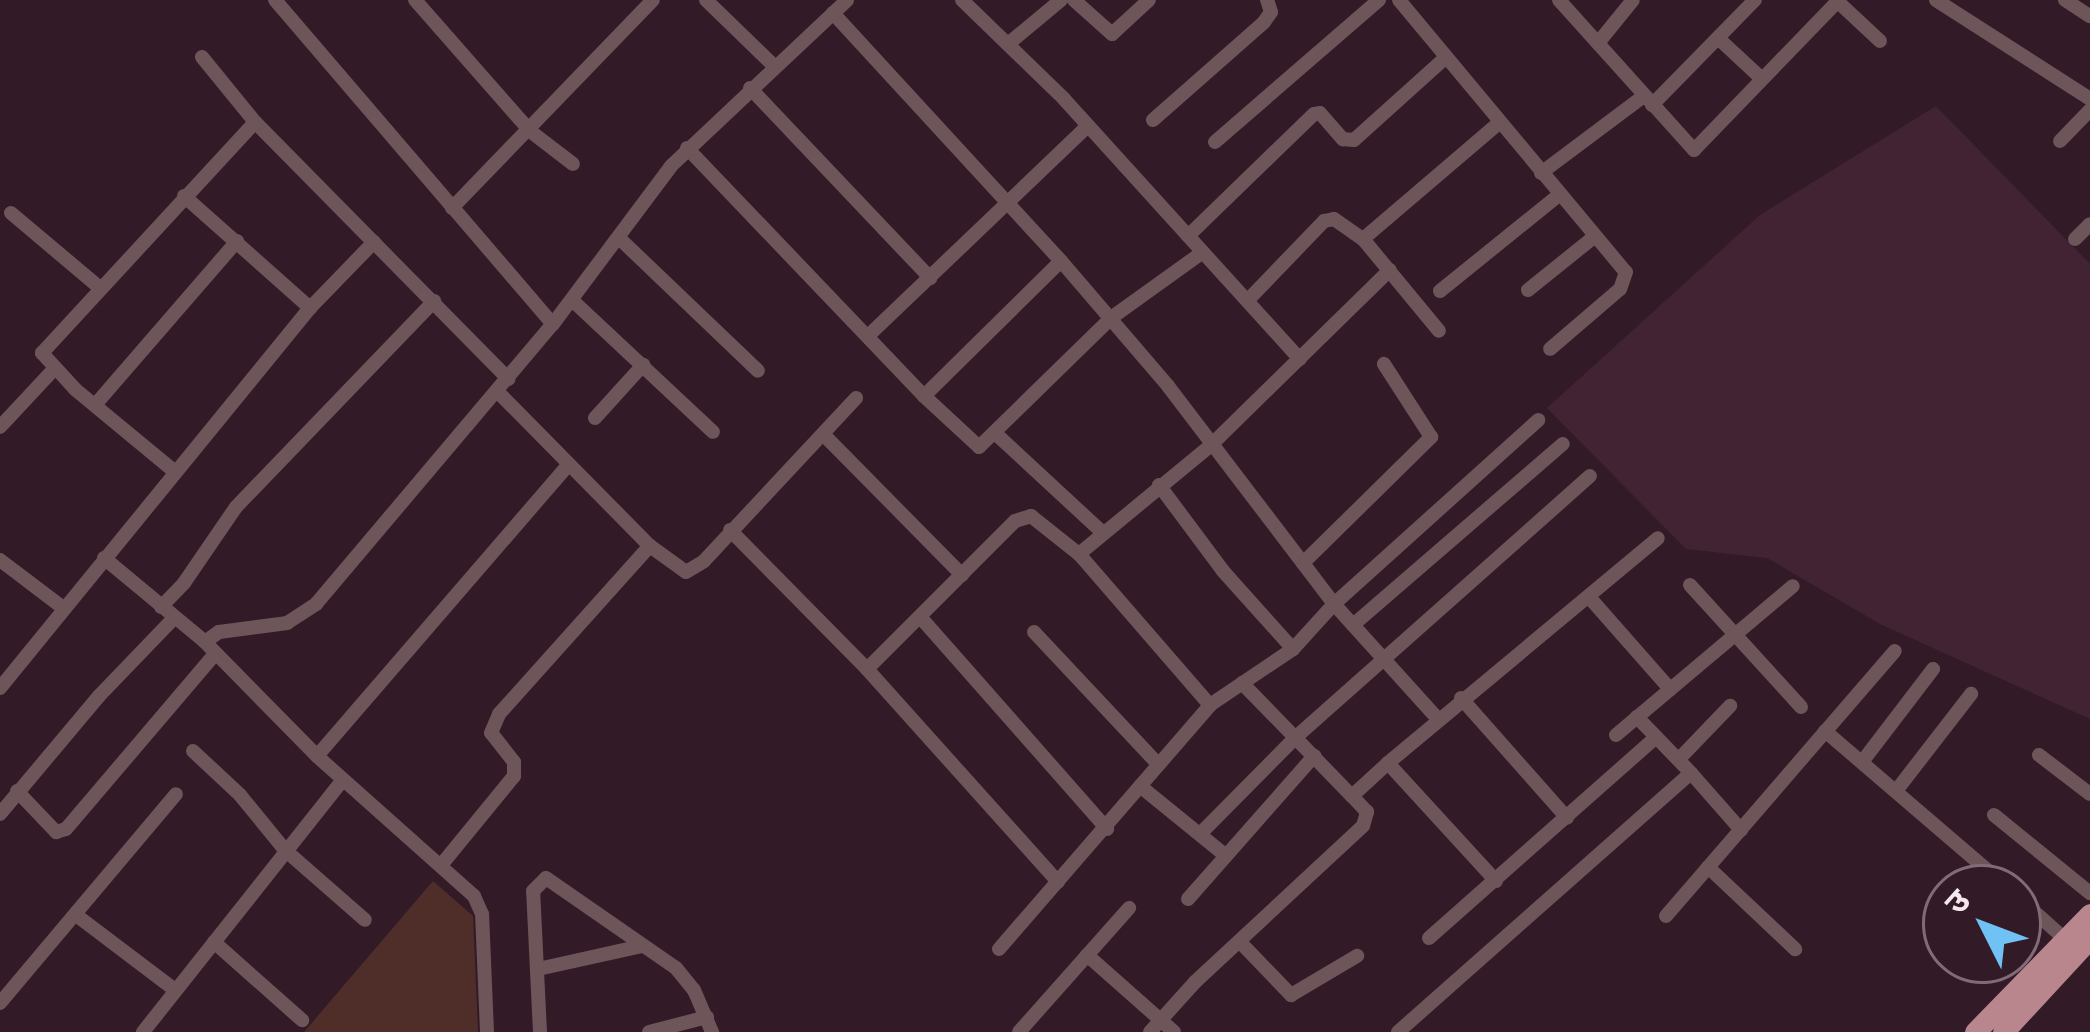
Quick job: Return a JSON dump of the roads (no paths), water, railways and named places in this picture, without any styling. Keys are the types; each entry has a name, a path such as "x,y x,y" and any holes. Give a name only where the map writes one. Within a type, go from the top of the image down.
{"main road":[{"path":"1976,1032 2090,914"},
{"path":"2003,1032 2090,938"}],"street":[{"path":"275,0 553,324"},
{"path":"415,0 530,131 573,164"},
{"path":"452,208 653,0"},
{"path":"706,0 774,66"},
{"path":"16,791 56,832 66,829 219,632 287,623 316,604 553,324 687,148 847,0"},
{"path":"962,0 1088,127 1300,359"},
{"path":"1008,44 1061,0"},
{"path":"1074,0 1112,34 1149,0"},
{"path":"1153,120 1264,22 1271,12 1267,0"},
{"path":"1216,142 1379,0"},
{"path":"1399,0 1626,272 1627,280 1550,349"},
{"path":"1598,43 1633,0"},
{"path":"1541,173 1648,100 1754,0"},
{"path":"1568,3 1694,150 1837,0 1880,41"},
{"path":"1936,0 2090,99"},
{"path":"2065,0 2090,16"},
{"path":"833,13 1111,318 1334,604 1437,718"},
{"path":"1718,38 1762,79"},
{"path":"202,57 255,122 434,301 567,466 650,546 686,572 704,561 856,398"},
{"path":"1188,236 1312,116 1320,113 1343,139 1354,140 1445,58"},
{"path":"749,88 930,278"},
{"path":"2060,140 2090,110"},
{"path":"174,471 54,369 43,353 255,122"},
{"path":"1363,239 1500,122"},
{"path":"868,335 1088,127"},
{"path":"687,148 974,446 995,433 1111,318 1203,252"},
{"path":"1440,291 1559,195"},
{"path":"184,196 310,308"},
{"path":"11,213 100,287"},
{"path":"1248,300 1324,220 1334,219 1363,239 1439,331"},
{"path":"2075,239 2090,224"},
{"path":"1528,290 1594,237"},
{"path":"619,238 758,371"},
{"path":"95,405 237,241"},
{"path":"0,688 310,308 374,242"},
{"path":"924,396 1061,261"},
{"path":"1079,554 1209,447 1390,270"},
{"path":"572,300 713,432"},
{"path":"161,607 184,584 236,507 434,301"},
{"path":"1303,563 1430,437 1384,364"},
{"path":"595,418 643,365"},
{"path":"0,427 54,369"},
{"path":"999,949 1210,705 1293,649 1334,604 1538,420"},
{"path":"995,433 1102,532"},
{"path":"823,434 962,575"},
{"path":"1353,625 1563,444"},
{"path":"317,756 567,466"},
{"path":"1201,833 1382,658 1590,476"},
{"path":"1159,485 1223,571 1293,649"},
{"path":"868,669 1026,516 1079,554 1210,705"},
{"path":"730,530 868,669 1058,882"},
{"path":"1352,796 1437,718 1658,538"},
{"path":"442,864 514,776 514,762 491,733 499,714 650,546"},
{"path":"104,558 209,649 317,756 474,896 482,914 487,1032"},
{"path":"0,560 62,607"},
{"path":"1690,585 1801,707"},
{"path":"1616,735 1793,586"},
{"path":"1589,597 1670,689"},
{"path":"0,814 174,618"},
{"path":"922,619 1107,829"},
{"path":"1034,632 1157,764"},
{"path":"1666,916 1895,651"},
{"path":"1862,762 1934,669"},
{"path":"1155,1026 1366,822 1367,812 1241,683"},
{"path":"1896,791 1971,694"},
{"path":"1462,698 1567,818"},
{"path":"1679,759 1730,706"},
{"path":"1637,717 1741,830"},
{"path":"1826,731 1980,864"},
{"path":"1429,938 1657,737"},
{"path":"193,751 240,795 285,850 365,920"},
{"path":"2038,755 2090,794"},
{"path":"1188,899 1314,756"},
{"path":"1388,763 1496,880"},
{"path":"1398,1032 1691,773"},
{"path":"143,1032 343,780"},
{"path":"1140,786 1225,855"},
{"path":"0,1003 176,794"},
{"path":"1994,815 2090,893"},
{"path":"1708,867 1795,949"},
{"path":"540,1032 533,891 546,878 685,978 709,1025 649,1032"},
{"path":"1018,1032 1129,908"},
{"path":"76,915 176,990"},
{"path":"2042,918 2066,940"},
{"path":"214,942 302,1020"},
{"path":"1240,942 1291,995 1357,956"},
{"path":"538,969 642,946"},
{"path":"1087,955 1155,1026 1174,1032"}]}
